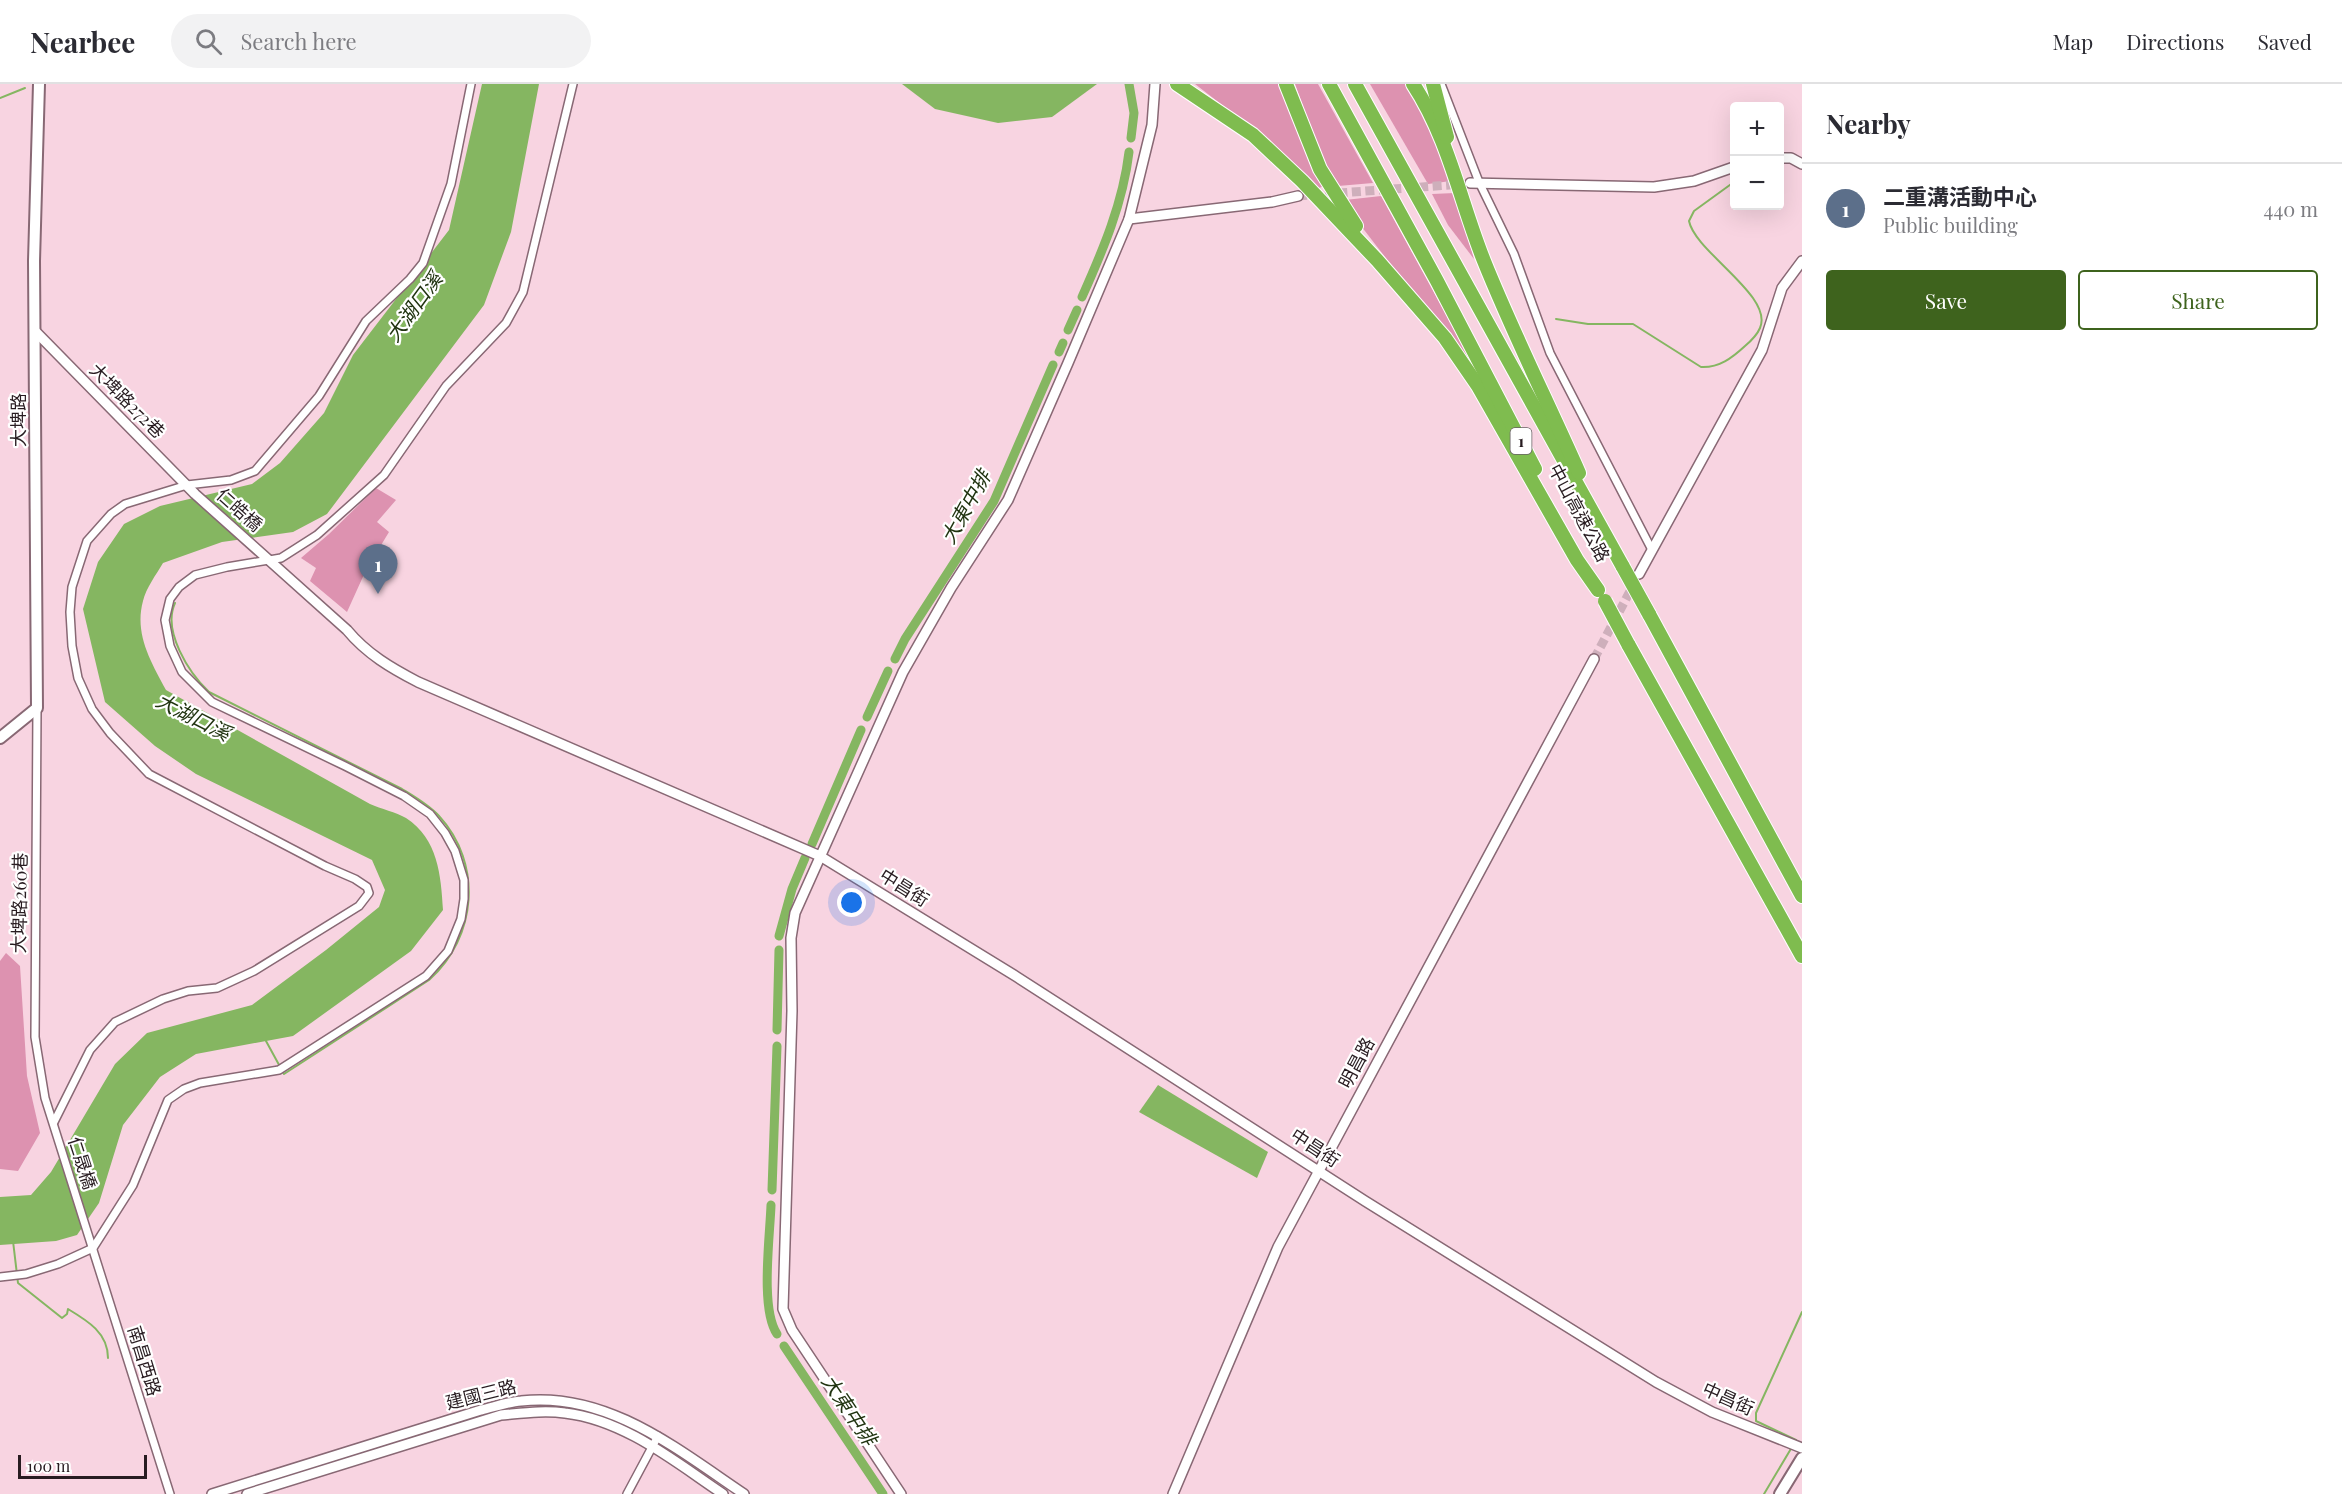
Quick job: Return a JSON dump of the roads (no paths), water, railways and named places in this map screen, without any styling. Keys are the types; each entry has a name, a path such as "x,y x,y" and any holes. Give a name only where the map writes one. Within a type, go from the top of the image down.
{"highway":[{"path":"1177,84 1253,135 1302,181 1406,292"},
{"path":"1286,84 1320,169 1350,219 1445,338 1478,386 1577,560 1602,595"},
{"name":"中山高速公路","path":"1329,84 1437,281 1628,644 1802,956"},
{"name":"中山高速公路","path":"1355,84 1616,554 1802,896"},
{"path":"1413,84 1424,101 1453,166"},
{"path":"1432,84 1453,166 1484,260 1616,554"}],"main road":[{"name":"大埤路","path":"37,708 34,261 39,84"},
{"path":"0,738 37,708"},
{"path":"1780,1494 1802,1458"}],"street":[{"path":"54,1122 90,1050 115,1022 163,999 188,991 217,988 254,971 359,906 369,893 367,887 355,879 149,774 110,733 92,709 78,678 72,646 70,612 72,587 87,541 111,514 125,504 187,485 231,480 255,471 319,396 366,321 410,279 423,263 451,184 471,84"},
{"path":"0,1277 37,1271 93,1248 133,1185 168,1100 184,1089 200,1083 279,1070 426,976 448,951 461,919 464,880 455,850 430,813 404,796 212,702 182,672 170,646 165,620 170,599 179,587 195,574 281,558 317,535 384,475 446,386 506,323 524,292 573,84"},
{"path":"901,1494 792,1330 783,1309 792,1011 791,938 795,913 903,672 951,588 1008,500 1129,219 1152,125 1155,84"},
{"path":"1441,84 1474,183 1514,254 1550,353 1652,550"},
{"path":"1784,158 1791,158 1802,164"},
{"path":"1474,183 1654,187 1694,181 1730,168"},
{"path":"1129,219 1272,202 1298,195"},
{"path":"1639,574 1762,350 1782,288 1802,261"},
{"name":"大埤路272巷","path":"36,332 195,494"},
{"name":"仁皓橋","path":"195,494 269,560"},
{"name":"中昌街","path":"269,560 347,630 364,649 384,664 428,687 820,856 1017,977 1150,1064 1319,1169 1365,1201 1656,1382 1712,1412 1796,1445"},
{"name":"明昌路","path":"1173,1494 1278,1247 1594,659"},
{"name":"大埤路260巷","path":"37,708 34,1036 45,1098"},
{"name":"仁晟橋","path":"45,1098 90,1238"},
{"name":"南昌西路","path":"90,1238 170,1494"},
{"name":"建國三路","path":"212,1494 481,1410 520,1401 545,1400 586,1405 616,1415 658,1436 744,1494"},
{"name":"建國三路","path":"247,1494 270,1491 501,1415 540,1412 572,1414 614,1427 652,1446 723,1494"},
{"path":"627,1494 658,1436"},
{"path":"266,1477 270,1491"}],"water":[{"name":"大湖口溪","path":"482,84 539,84 511,232 484,305 327,514 293,532 222,542 163,563 146,591 141,613 145,647 166,690 370,804 406,818 417,827 425,836 436,859 443,910 411,951 293,1036 196,1054 160,1077 123,1125 99,1203 77,1235 56,1241 0,1245 0,1197 31,1195 51,1172 115,1064 147,1033 252,1005 379,907 385,890 372,860 196,774 155,746 105,702 83,609 98,562 124,524 160,506 252,484 280,463 324,413 353,355 449,230"},
{"path":"902,84 1097,84 1052,117 998,123 935,109"},
{"path":"1158,1085 1268,1152 1257,1178 1139,1112"}],"waterway":[{"name":"大東中排","path":"1129,84 1134,113 1131,138"},
{"path":"0,98 25,88"},
{"name":"大東中排","path":"1082,297 1105,244 1117,208 1129,152"},
{"path":"1556,319 1588,324 1633,324 1701,367 1719,364 1735,354 1757,333 1760,328 1761,315 1756,302 1694,233 1689,221 1694,211 1730,185"},
{"name":"大東中排","path":"1068,330 1077,310"},
{"name":"大東中排","path":"1059,352 1063,343"},
{"name":"大東中排","path":"895,659 905,639 994,501 1053,365"},
{"path":"175,603 172,614 175,638 186,663 209,692 402,789 426,805 439,816 453,835 463,856 468,878 469,900 465,922 457,943 445,963 429,980 284,1074 266,1041"},
{"name":"大東中排","path":"867,717 888,671"},
{"name":"大東中排","path":"812,844 861,730"},
{"name":"大東中排","path":"779,936 792,889 805,858"},
{"name":"大東中排","path":"777,1030 779,950"},
{"name":"大東中排","path":"772,1190 777,1046"},
{"name":"大東中排","path":"771,1205 767,1290 772,1323 777,1334"},
{"path":"13,1241 18,1283 62,1318 67,1314 68,1309 89,1323 105,1341 108,1358"},
{"path":"1795,1442 1796,1440 1756,1421 1756,1413 1802,1312"},
{"name":"大東中排","path":"784,1346 883,1494"},
{"path":"1764,1494 1792,1447"}],"tunnel":[{"path":"1298,196 1462,184"},
{"path":"1594,659 1635,582"}],"place":[{"name":"二重溝活動中心","path":"378,594"}]}
